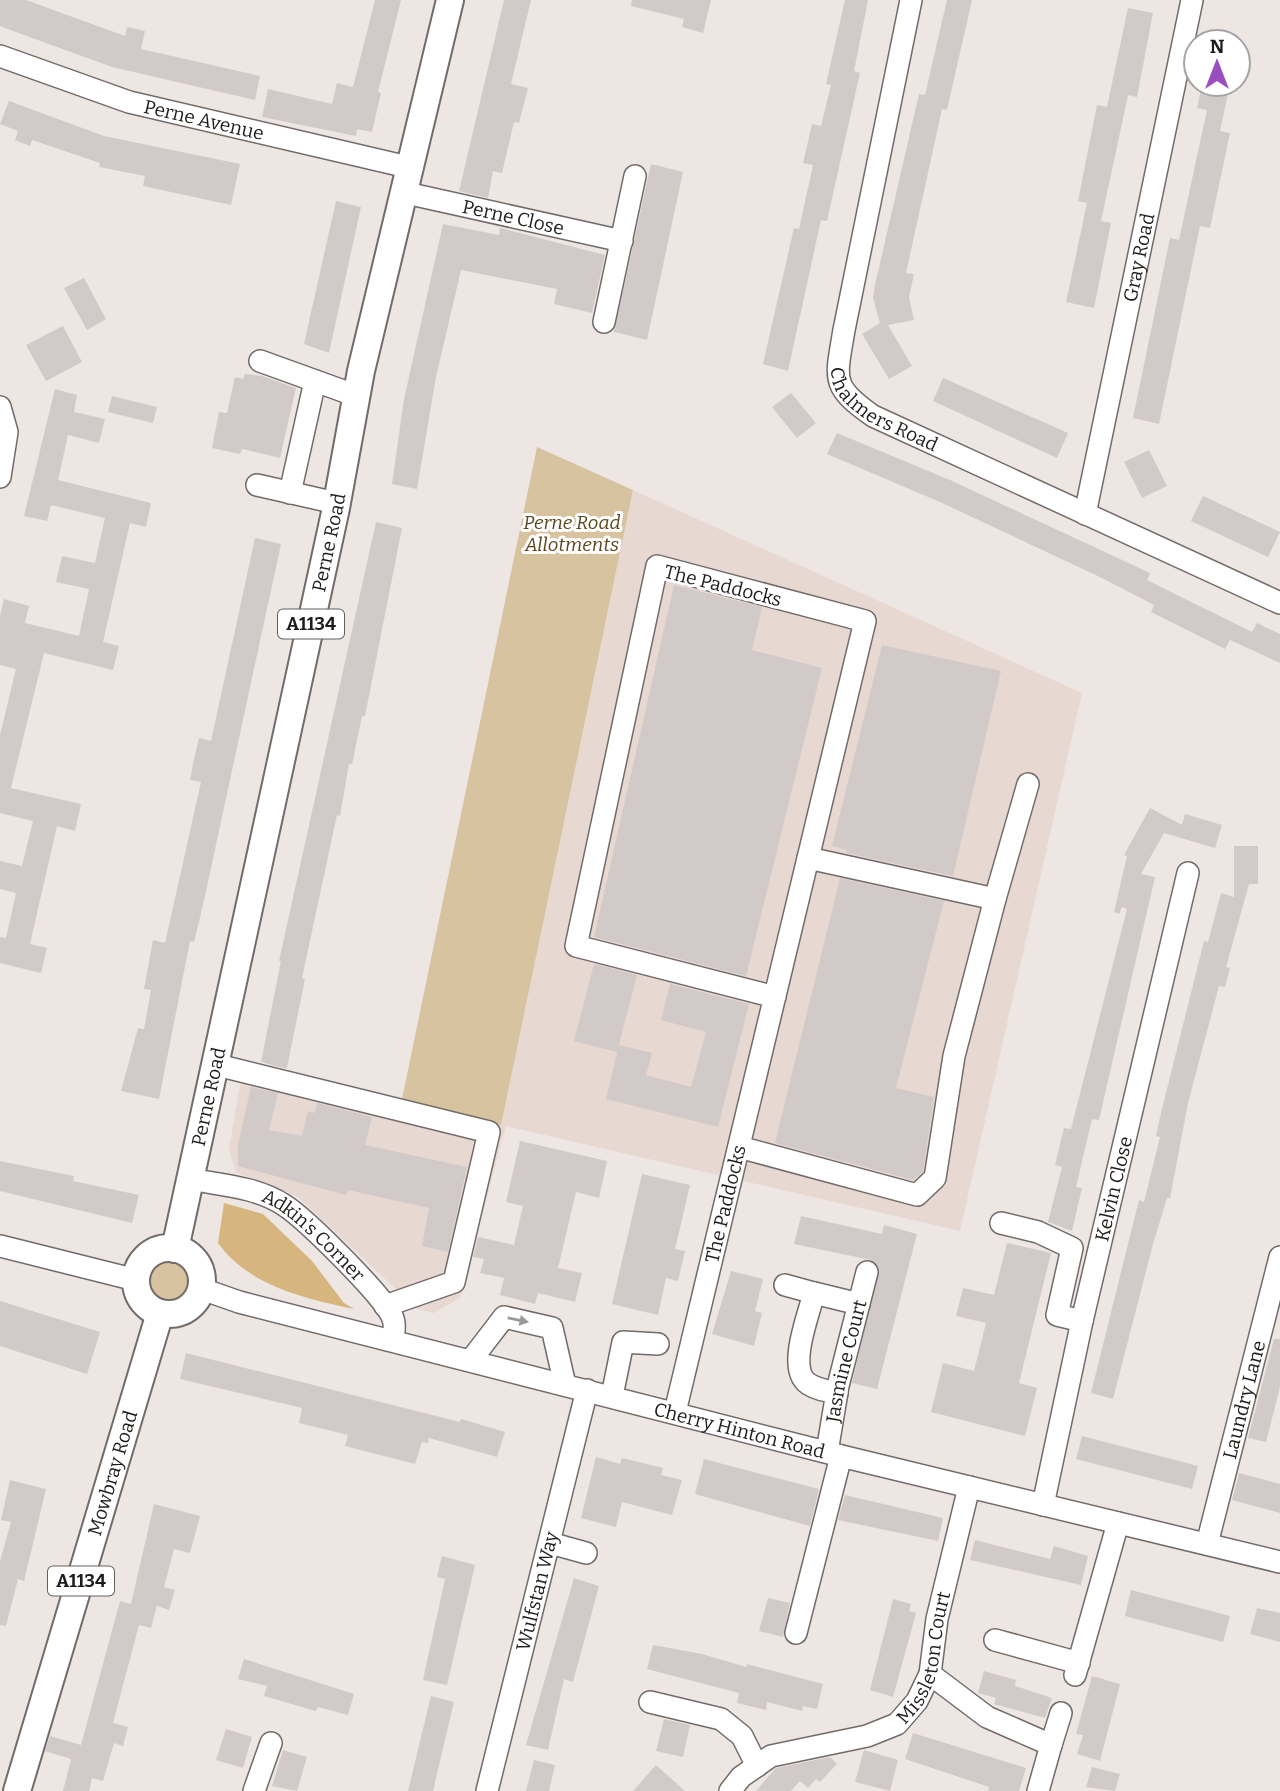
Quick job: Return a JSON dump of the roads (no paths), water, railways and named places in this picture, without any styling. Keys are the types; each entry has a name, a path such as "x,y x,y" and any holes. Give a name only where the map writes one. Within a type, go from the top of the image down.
{"main road":[{"name":"Perne Road","path":"174,1249 337,503 357,396 450,0"},
{"path":"174,1249 194,1259 200,1268 202,1289 191,1307 171,1315 160,1313 142,1301 136,1280 145,1259 154,1252 174,1249"},
{"name":"Mowbray Road","path":"17,1791 160,1313"}],"street":[{"name":"Chalmers Road","path":"911,0 844,330 837,369 839,386 852,402 873,416 1280,603"},
{"name":"Gray Road","path":"1085,514 1192,0"},
{"name":"Perne Avenue","path":"0,56 129,102 409,180"},
{"path":"604,322 635,176"},
{"name":"Perne Close","path":"409,180 622,241"},
{"path":"260,360 357,396"},
{"path":"290,493 315,381"},
{"path":"0,407 7,432 0,477"},
{"path":"257,485 337,503"},
{"name":"The Paddocks","path":"675,1412 738,1147 775,997 865,621 657,566 576,946 775,997"},
{"path":"738,1147 917,1195 935,1178 954,1056 1027,783"},
{"path":"808,858 995,899"},
{"name":"Kelvin Close","path":"1043,1505 1082,1321 1188,873"},
{"path":"216,1065 489,1132 454,1282 385,1306"},
{"name":"Adkin's Corner","path":"190,1179 244,1189 283,1204 313,1229 385,1306 395,1324 393,1340"},
{"path":"1000,1223 1038,1232 1072,1248 1057,1315 1082,1321"},
{"path":"0,1246 136,1280"},
{"name":"Laundry Lane","path":"1206,1544 1280,1257"},
{"name":"Jasmine Court","path":"796,1633 834,1454 837,1393 867,1272"},
{"path":"785,1285 859,1304"},
{"name":"Cherry Hinton Road","path":"202,1289 232,1300 834,1454 1280,1562"},
{"path":"814,1293 801,1344 799,1370 806,1381 837,1393"},
{"path":"471,1360 503,1317 552,1328 565,1385"},
{"path":"611,1396 623,1342 658,1344"},
{"name":"Wulfstan Way","path":"487,1791 587,1390"},
{"name":"Missleton Court","path":"730,1791 771,1756 867,1736 897,1724 917,1701 930,1674 937,1619 969,1487"},
{"path":"995,1640 1077,1669 1118,1523"},
{"path":"550,1543 586,1553"},
{"path":"930,1674 987,1717 1051,1745"},
{"path":"650,1702 721,1719 742,1736 757,1766"},
{"path":"1038,1791 1061,1713"},
{"path":"254,1791 271,1743"}],"park label":[{"name":"Perne Road Allotments","path":"572,533"}]}
